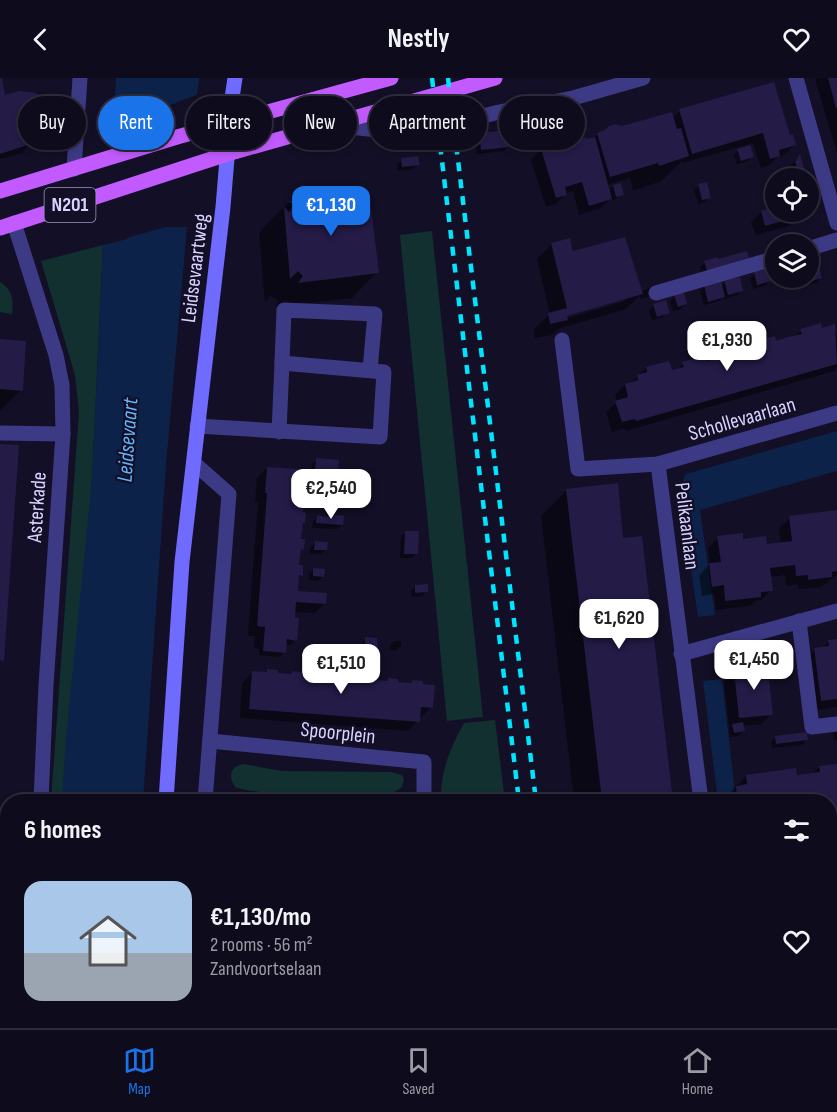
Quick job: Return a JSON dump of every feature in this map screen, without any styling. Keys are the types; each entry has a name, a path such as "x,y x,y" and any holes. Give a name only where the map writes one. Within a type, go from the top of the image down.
{"main road":[{"name":"Leidsevaartweg","path":"234,96 236,78"},
{"name":"N201","path":"272,111 391,78"},
{"name":"N201","path":"357,117 495,78"},
{"name":"N201","path":"0,191 186,135"},
{"name":"N201","path":"7,226 174,170 284,138"},
{"name":"Leidsevaartweg","path":"166,794 182,562 223,207 227,150"}],"street":[{"path":"74,169 80,78"},
{"path":"357,128 413,134 499,112 573,98 643,78"},
{"path":"796,78 837,223"},
{"name":"Asterkade","path":"7,226 22,248 56,355 62,385 63,434 46,685 41,794"},
{"path":"819,246 837,240"},
{"path":"656,293 765,261"},
{"path":"279,432 284,310 375,314 370,370"},
{"name":"Pelikaanlaan","path":"562,340 578,469 658,464 700,794"},
{"path":"197,426 380,437 384,372 282,363"},
{"name":"Schollevaarlaan","path":"658,464 837,413"},
{"path":"0,433 63,434"},
{"path":"194,463 229,494 206,794"},
{"path":"681,654 837,611"},
{"path":"799,621 812,726 837,724"},
{"name":"Spoorplein","path":"210,741 424,762 424,794"}],"green space":[{"path":"432,231 483,717 447,721 400,235"},
{"path":"103,245 92,480 67,794 52,794 79,412 75,375 41,261"},
{"path":"0,282 11,295 12,314 0,312"},
{"path":"495,720 504,794 441,794 447,760 464,723"},
{"path":"243,764 282,771 391,772 402,775 404,780 399,789 381,794 265,793 235,787 231,773 235,767"}],"water":[{"path":"116,78 199,78 197,95 186,96 186,99 177,102 174,140 174,96 115,96"},
{"name":"Leidsevaart","path":"134,150 173,150 167,227 187,227 166,465 143,794 62,794 92,480 103,245 127,239"},
{"path":"837,431 837,471 700,510 715,615 698,617 683,514 681,484 686,474"},
{"path":"722,679 735,794 717,794 703,681"}],"pier":[{"path":"179,102 169,226 123,239 130,150 174,150 174,104"}],"building":[{"path":"0,78 2,78 5,95 19,91 37,93 37,96 18,96 18,148 0,154"},
{"path":"828,78 837,78 837,108 836,108"},
{"path":"774,82 790,135 793,134 796,145 779,150 780,156 770,159 763,133 692,154 679,109"},
{"path":"672,112 677,129 681,128 689,156 659,166 658,163 610,177 597,133 615,124 622,126"},
{"path":"499,131 499,148 487,149 487,132"},
{"path":"585,137 595,137 612,199 589,206 582,182 565,187 567,195 556,198 541,150 585,150"},
{"path":"750,145 754,157 741,161 737,149"},
{"path":"800,154 804,168 797,168 795,162"},
{"path":"418,156 420,165 402,167 401,158"},
{"path":"707,182 711,198 702,200 698,184"},
{"path":"621,183 624,195 616,197 613,185"},
{"path":"369,191 379,273 298,283 303,276 298,271 290,279 284,207 289,212 295,206 288,201"},
{"path":"765,210 765,222 779,222 765,226 761,211"},
{"path":"625,237 643,294 567,316 568,320 550,324 548,313 567,308 551,243 570,238 573,251"},
{"path":"747,251 751,265 709,277 704,261"},
{"path":"765,269 765,283 757,285 754,272"},
{"path":"740,277 743,291 728,295 724,280"},
{"path":"721,280 725,297 708,302 704,285"},
{"path":"684,292 687,304 678,307 674,295"},
{"path":"666,300 670,313 657,317 653,304"},
{"path":"821,323 822,328 835,324 837,364 636,421 635,419 622,422 615,401 628,397 625,384 638,380 637,375 647,372 646,367 669,361 672,370 684,367 682,362 704,356 706,361 717,358 710,332 718,329 728,354 742,350 741,346 751,343 752,348 765,344 763,339 775,336 776,341 802,334 800,329"},
{"path":"0,339 26,341 23,391 0,389"},
{"path":"0,444 19,445 4,661 0,660"},
{"path":"316,458 339,460 338,472 315,471"},
{"path":"267,467 310,470 309,482 305,482 303,512 306,513 301,539 305,539 299,565 303,565 303,576 299,575 298,591 327,593 326,604 296,602 295,618 299,618 297,641 287,639 286,653 263,651 265,627 257,626"},
{"path":"618,483 623,538 642,536 672,794 601,794 566,489"},
{"path":"837,510 837,571 832,572 832,577 808,580 808,575 796,576 795,565 770,568 773,591 761,592 761,597 725,601 724,585 712,587 709,563 721,562 717,536 743,533 743,539 766,536 767,544 792,541 789,516"},
{"path":"328,514 344,516 343,525 316,523 317,515 328,517"},
{"path":"405,531 419,531 418,554 404,554"},
{"path":"315,541 328,542 327,550 314,550"},
{"path":"313,568 325,569 324,577 313,576"},
{"path":"428,584 428,592 415,593 415,585"},
{"path":"365,637 377,638 378,647 365,646"},
{"path":"837,639 837,699 821,701 814,648 829,646 828,640"},
{"path":"320,651 328,652 327,664 319,663"},
{"path":"344,652 353,652 352,666 343,665"},
{"path":"767,661 773,715 739,718 734,670 749,668 748,663"},
{"path":"367,665 375,666 374,680 388,681 388,678 398,679 398,682 412,683 412,680 435,685 433,708 421,707 420,722 249,709 252,671 267,672 267,669 278,670 278,673 291,674 292,671 302,672 302,675 316,676 316,672 326,673 325,677 339,677 339,674 349,675 352,679 353,667 367,668"},
{"path":"743,722 745,731 734,733 732,724"},
{"path":"807,732 808,740 776,744 775,736"},
{"path":"837,764 837,794 737,794 736,786 747,784 746,775 796,768 797,775 820,772 819,766"}],"railway":[{"path":"432,78 518,794"},
{"path":"448,78 535,794"}]}
